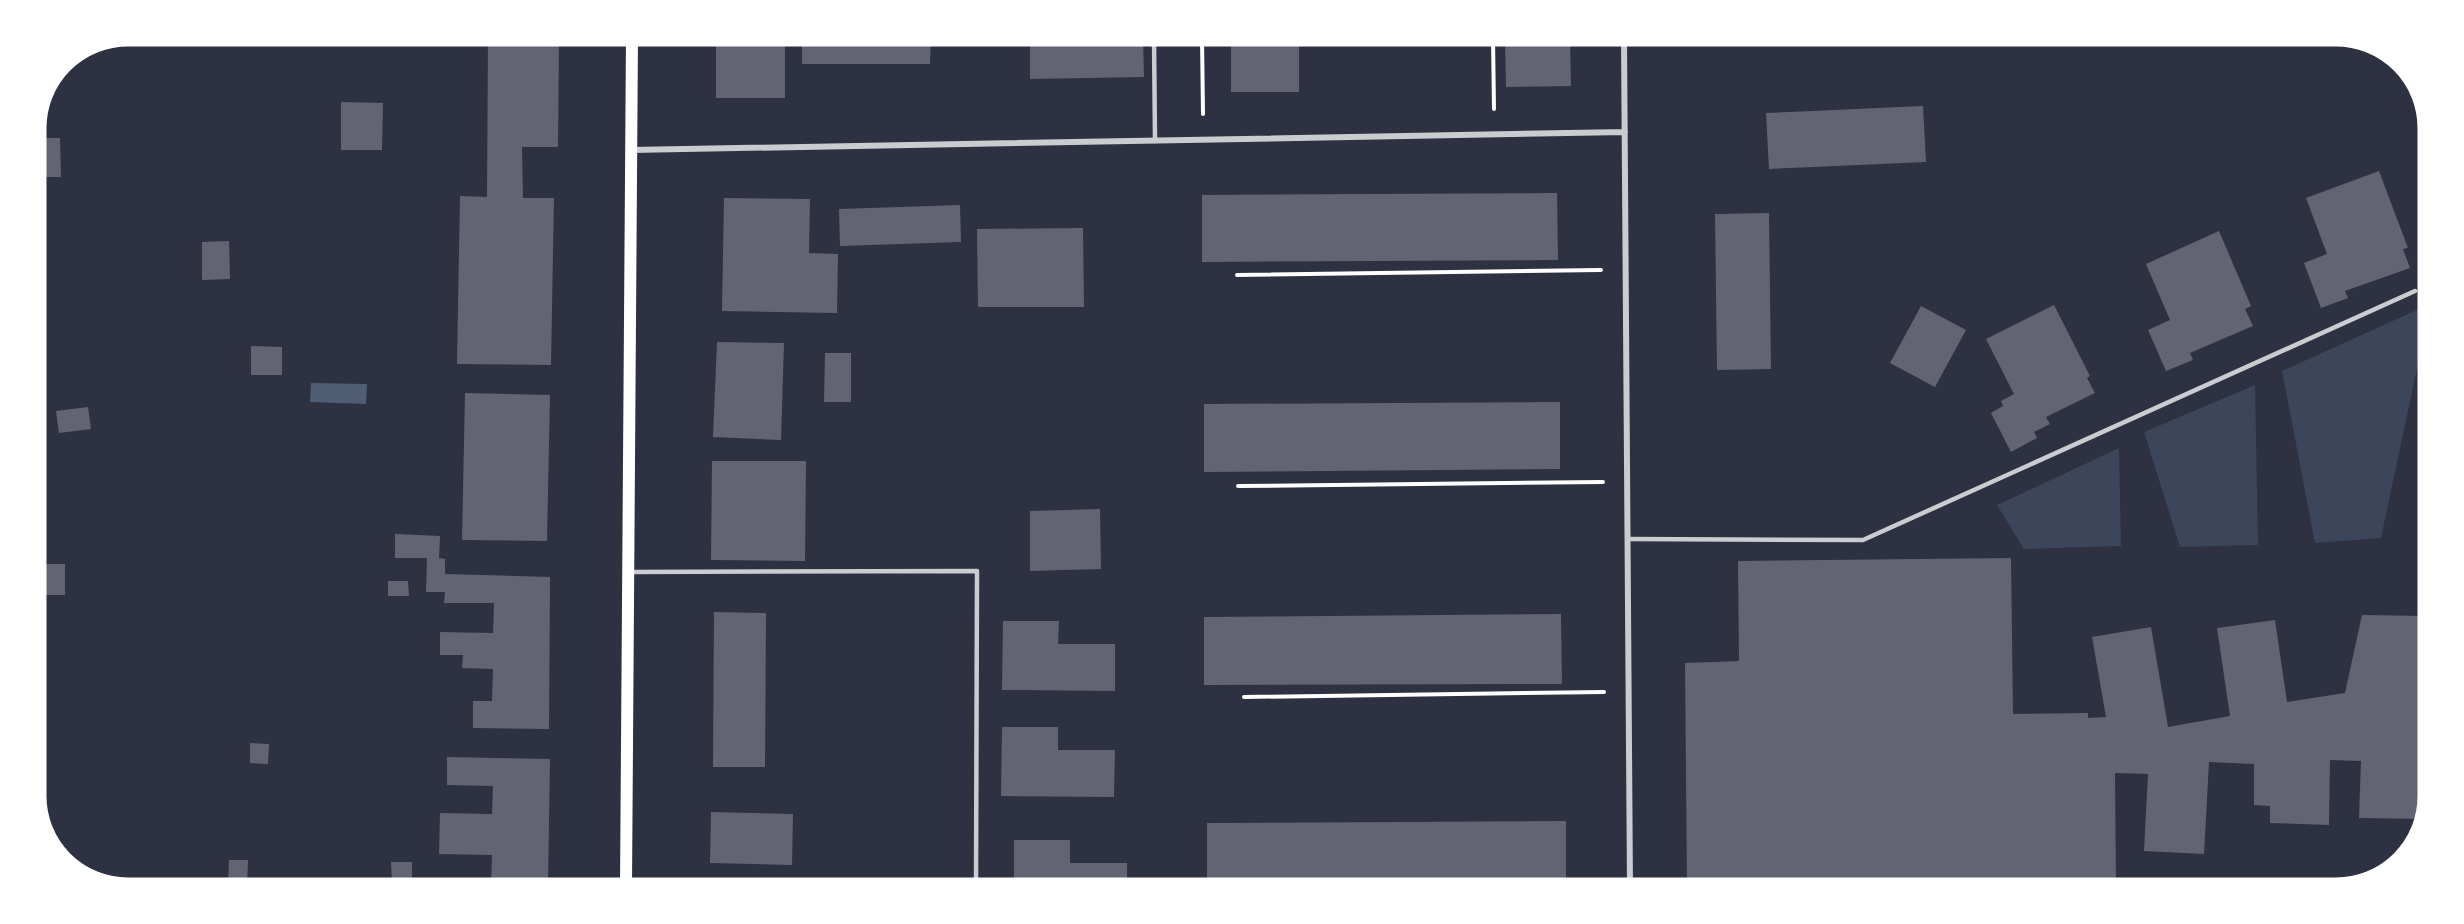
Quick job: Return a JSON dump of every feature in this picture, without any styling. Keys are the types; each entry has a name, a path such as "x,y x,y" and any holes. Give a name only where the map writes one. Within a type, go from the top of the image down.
{"main road":[{"path":"626,879 632,45"}],"street":[{"path":"1624,45 1630,879"},
{"path":"631,150 1625,132"}],"lane":[{"path":"1154,45 1155,141"},
{"path":"1628,539 1863,540 2415,291"},
{"path":"630,572 977,571 976,879"}],"path":[{"path":"1202,45 1203,140"},
{"path":"1493,45 1494,135"},
{"path":"1237,275 1626,270"},
{"path":"1238,486 1627,482"},
{"path":"1244,697 1629,692"}],"shaded area":[{"path":"2419,309 2419,359 2381,538 2315,543 2282,371"},
{"path":"311,383 367,384 366,404 310,402"},
{"path":"2255,385 2258,545 2180,547 2144,432"},
{"path":"2119,448 2121,546 2024,549 1997,505"}],"building":[{"path":"488,45 559,45 558,147 522,147 523,198 554,198 551,365 457,364 460,196 487,197"},
{"path":"716,45 785,45 785,98 716,98"},
{"path":"802,45 931,45 930,64 802,64"},
{"path":"1030,45 1143,45 1144,77 1030,79"},
{"path":"1231,45 1299,45 1299,92 1231,92"},
{"path":"1505,45 1570,45 1571,86 1506,87"},
{"path":"341,102 383,103 382,150 341,150"},
{"path":"1923,106 1926,162 1769,169 1766,113"},
{"path":"45,138 60,138 61,177 45,177"},
{"path":"2379,171 2408,248 2403,249 2410,268 2345,291 2348,298 2321,308 2304,263 2327,254 2306,198"},
{"path":"1557,193 1558,260 1202,262 1202,195"},
{"path":"724,198 810,199 809,253 838,254 837,313 722,311"},
{"path":"960,205 961,242 840,246 839,209"},
{"path":"1769,213 1771,369 1717,370 1715,214"},
{"path":"1083,228 1084,307 978,307 977,229"},
{"path":"2219,231 2251,306 2245,309 2253,326 2190,353 2193,360 2166,371 2148,330 2170,320 2146,264"},
{"path":"229,241 230,279 202,280 202,242"},
{"path":"2054,305 2090,376 2087,378 2095,393 2046,417 2050,424 2034,432 2037,438 2011,452 1991,413 2003,406 2001,401 2014,394 1986,339"},
{"path":"1921,306 1966,330 1935,387 1890,363"},
{"path":"717,342 784,343 781,440 713,437"},
{"path":"251,346 282,347 282,375 251,375"},
{"path":"825,353 851,353 851,402 824,402"},
{"path":"465,393 550,395 547,541 462,540"},
{"path":"1560,402 1560,469 1204,472 1204,404"},
{"path":"88,407 91,429 59,433 56,411"},
{"path":"712,461 806,461 805,561 711,560"},
{"path":"1100,509 1101,569 1030,571 1030,511"},
{"path":"395,534 440,536 439,558 445,559 445,574 550,577 549,729 473,728 473,701 492,701 493,669 462,668 463,655 440,655 440,632 493,633 494,603 444,603 445,592 426,592 427,558 395,558"},
{"path":"2011,558 2013,714 2088,713 2088,718 2106,717 2092,637 2151,627 2168,727 2230,716 2217,628 2275,620 2287,702 2345,693 2362,615 2419,616 2419,796 2416,819 2359,818 2361,761 2330,760 2329,825 2270,823 2270,806 2254,805 2254,764 2209,762 2204,854 2144,851 2148,774 2115,773 2116,879 1687,879 1685,663 1739,661 1738,561"},
{"path":"45,564 65,564 65,595 45,595"},
{"path":"388,581 408,581 409,596 388,596"},
{"path":"714,612 766,613 765,767 713,767"},
{"path":"1561,614 1562,684 1204,685 1204,617"},
{"path":"1003,621 1059,621 1058,644 1115,644 1115,691 1002,690"},
{"path":"1002,727 1058,727 1058,750 1115,750 1114,797 1001,796"},
{"path":"250,743 269,744 268,764 250,763"},
{"path":"447,757 550,759 548,879 491,879 492,855 439,854 440,813 492,814 493,786 447,785"},
{"path":"711,812 793,814 792,865 710,863"},
{"path":"1566,821 1566,879 1207,879 1207,823"},
{"path":"1014,840 1070,840 1070,863 1127,863 1127,879 1014,879"},
{"path":"229,860 248,860 247,879 228,879"},
{"path":"391,862 412,862 412,879 392,879"}]}
